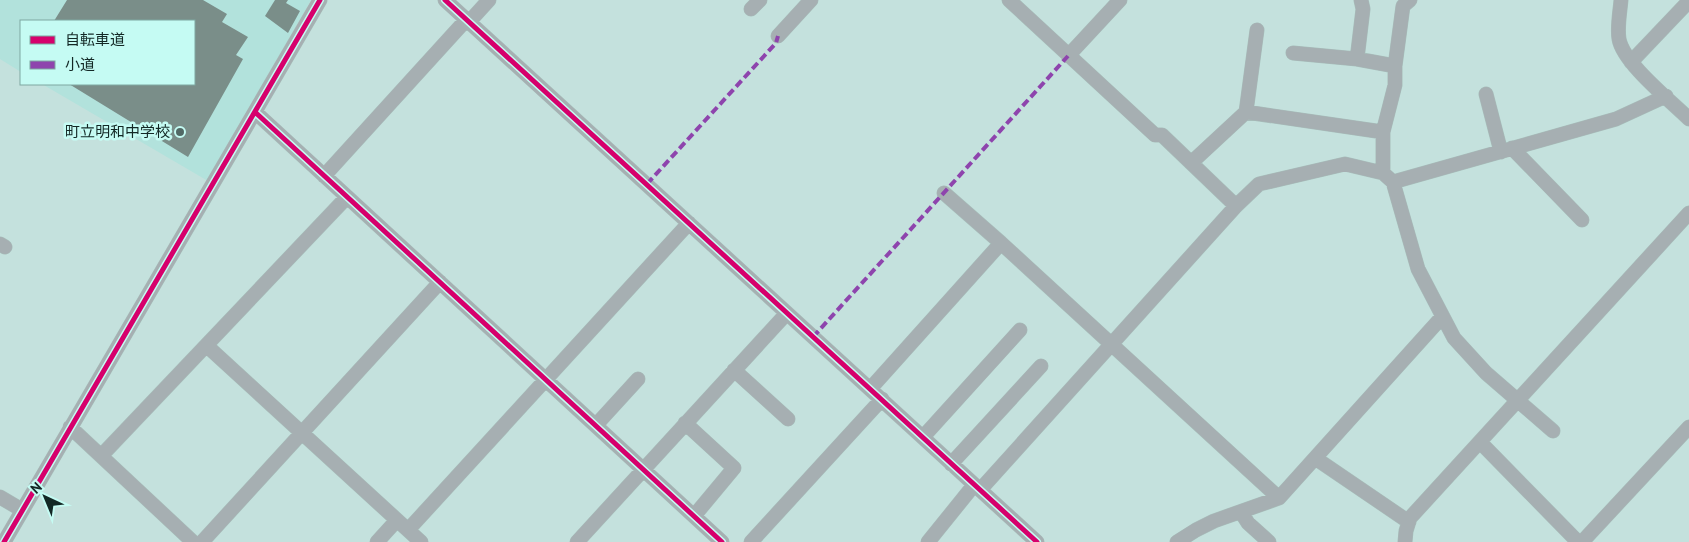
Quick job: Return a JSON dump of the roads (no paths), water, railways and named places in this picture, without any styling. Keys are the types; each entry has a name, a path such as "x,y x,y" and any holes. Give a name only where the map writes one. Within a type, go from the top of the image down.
{"street":[{"path":"4,542 320,0"},
{"path":"446,0 1037,542"},
{"path":"324,176 467,21 489,0"},
{"path":"778,36 811,0"},
{"path":"1009,0 1155,135 1162,136 1236,206"},
{"path":"1357,59 1363,9 1361,0"},
{"path":"1410,0 1403,6 1394,85 1383,132 1388,178 1418,269 1454,338 1486,373 1553,431"},
{"path":"1621,0 1618,38 1622,48 1631,62 1689,119"},
{"path":"1631,62 1689,1"},
{"path":"1068,56 1113,2"},
{"path":"1191,163 1246,112 1257,30"},
{"path":"1293,53 1357,59 1395,66"},
{"path":"1486,94 1507,150 1582,220"},
{"path":"928,542 977,487 1112,345 1236,206 1259,184 1345,164 1388,178 1507,150 1616,119 1666,96"},
{"path":"255,112 722,542"},
{"path":"1246,112 1383,132"},
{"path":"944,193 1001,243 1278,498"},
{"path":"101,456 347,197"},
{"path":"1405,542 1410,518 1689,213"},
{"path":"408,530 689,222"},
{"path":"870,389 1001,243"},
{"path":"202,542 440,282"},
{"path":"577,542 787,313"},
{"path":"1177,542 1196,530 1278,498 1442,317"},
{"path":"923,437 1020,330"},
{"path":"207,346 421,542"},
{"path":"952,464 1041,366"},
{"path":"734,370 788,419"},
{"path":"596,425 638,379"},
{"path":"751,542 882,399"},
{"path":"685,423 734,468 694,516"},
{"path":"70,427 194,542"},
{"path":"1582,542 1688,429"},
{"path":"1480,442 1578,542"},
{"path":"1315,458 1409,522"},
{"path":"0,497 22,510"},
{"path":"1241,512 1248,523 1269,542"},
{"path":"377,542 397,520"}],"place":[{"name":"町立明和中学校","path":"180,132"}]}
